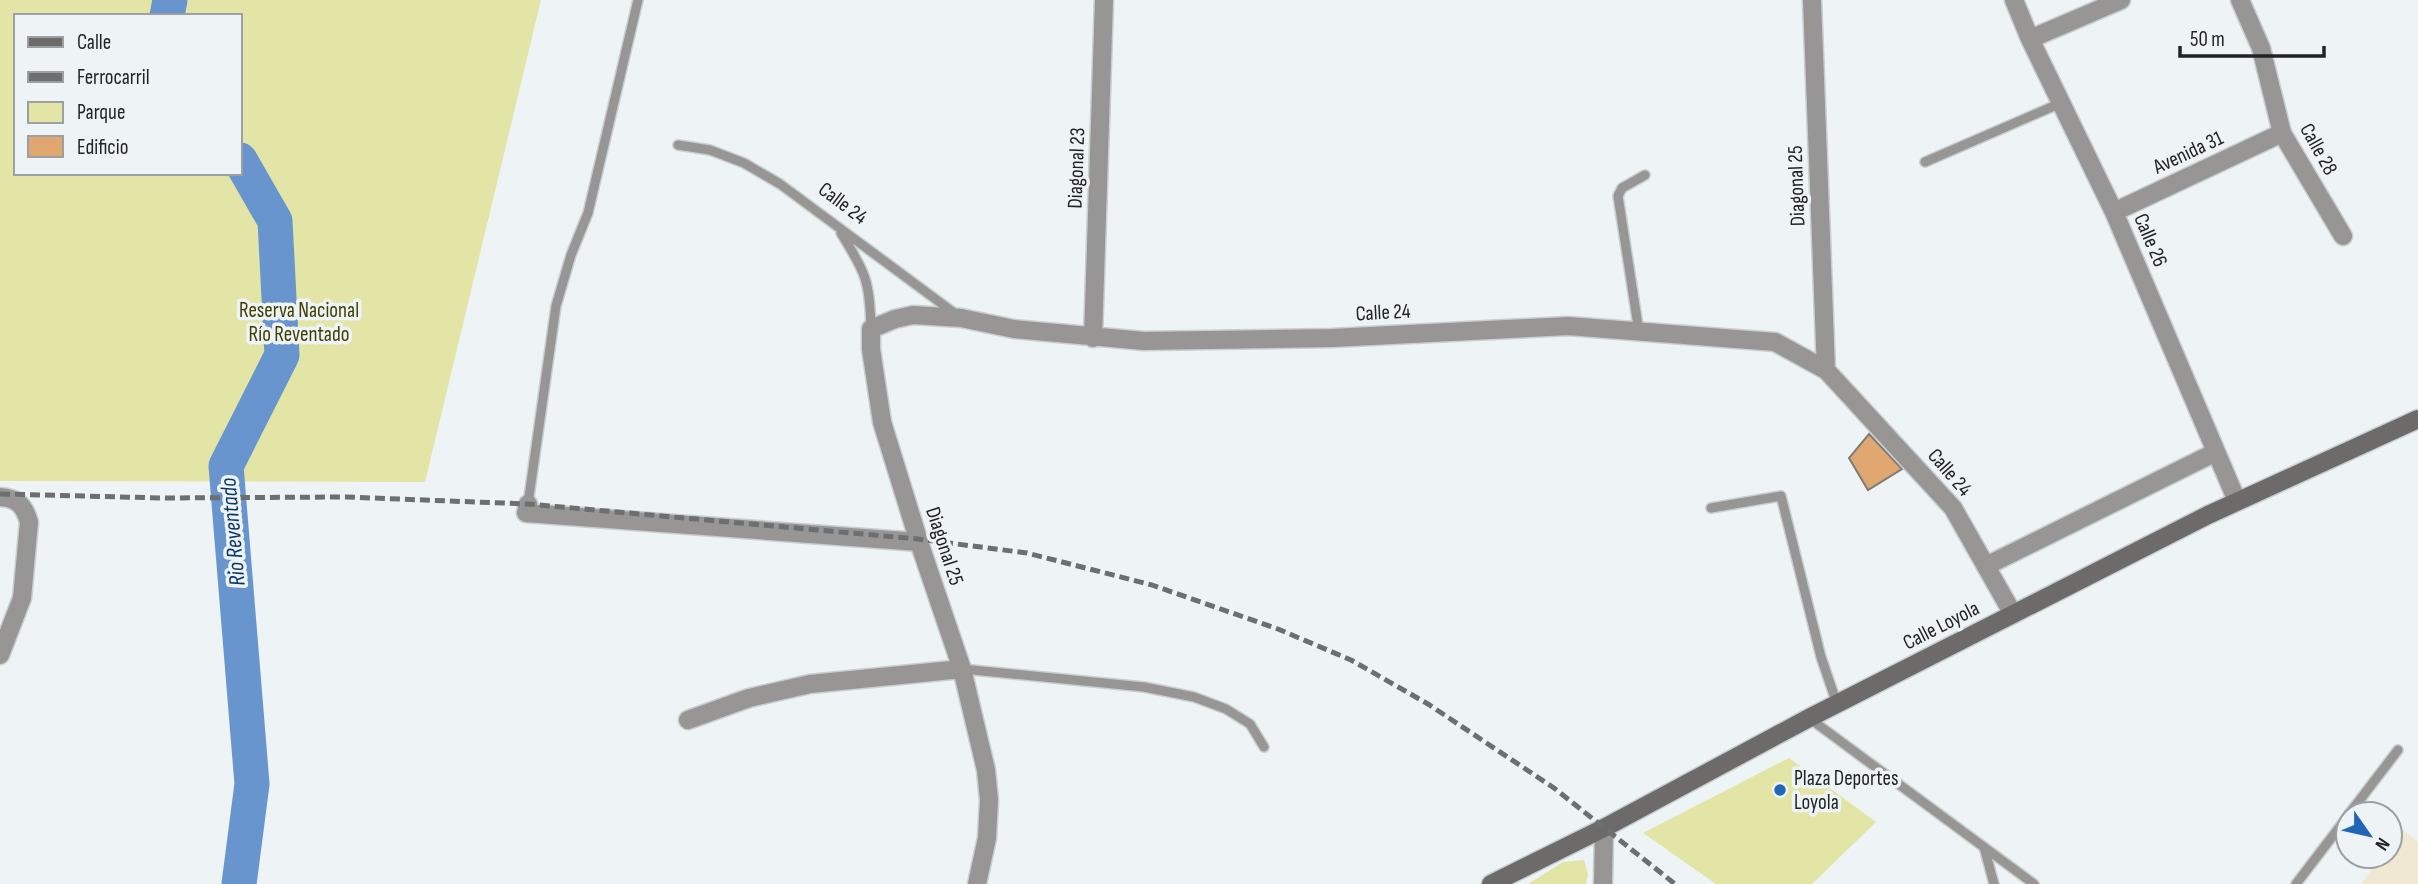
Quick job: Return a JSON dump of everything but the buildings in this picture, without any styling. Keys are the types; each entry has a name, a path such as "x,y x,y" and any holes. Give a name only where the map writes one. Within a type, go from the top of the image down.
{"main road":[{"name":"Calle Loyola","path":"1491,884 1604,828 1809,718 2237,501 2418,419"}],"street":[{"name":"Diagonal 23","path":"1093,338 1104,0"},
{"name":"Diagonal 25","path":"1812,0 1826,370"},
{"name":"Calle 26","path":"2014,0 2114,212 2237,501"},
{"path":"2031,39 2121,0"},
{"name":"Calle 28","path":"2240,0 2261,48 2282,133 2343,236"},
{"name":"Avenida 31","path":"2114,212 2282,133"},
{"path":"871,329 913,315 961,318"},
{"name":"Calle 24","path":"961,318 1014,329 1144,341 1332,338 1568,326 1775,342 1826,370 1954,508 2013,614"},
{"name":"Diagonal 25","path":"871,329 870,349 882,422 962,669 986,769 989,800 987,838 977,884"},
{"path":"1986,566 2216,452"},
{"path":"0,498 12,498 20,503 26,510 29,522 22,598 0,655"},
{"path":"528,504 526,513 919,542"},
{"path":"688,720 750,698 810,684 962,669"},
{"path":"1602,884 1604,828"}],"lane":[{"path":"528,504 556,306 588,213 638,0"},
{"path":"1925,162 2062,103"},
{"name":"Calle 24","path":"678,145 710,150 744,163 780,184 961,318"},
{"path":"1639,332 1618,196 1622,188 1645,175"},
{"name":"Diagonal 25","path":"837,227 864,270 870,295 871,329"},
{"path":"1711,508 1781,496 1821,657 1837,704"},
{"path":"962,669 1144,687 1194,697 1226,709 1250,724 1264,747"},
{"path":"1809,718 2034,884"},
{"path":"2360,800 2398,750"},
{"path":"2296,884 2334,835"},
{"path":"1984,847 1994,884"}],"shaded area":[{"path":"2404,831 2418,842 2418,884 2361,884 2372,870 2404,870"}],"green space":[{"name":"Reserva Nacional Río Reventado","path":"0,0 541,0 425,482 0,481"},
{"name":"Plaza Deportes Loyola","path":"1789,758 1876,822 1812,884 1716,884 1643,833"},
{"path":"1584,860 1588,874 1586,884 1528,884 1563,862"}],"waterway":[{"name":"Rio Reventado","path":"167,14 170,0"},
{"name":"Rio Reventado","path":"239,884 252,784 226,466 282,355 275,221 242,163"}],"railway":[{"path":"0,494 165,498 346,497 528,504 918,539 1027,553 1152,585 1278,629 1351,660 1428,704 1554,788 1675,884"}],"place":[{"name":"Plaza Deportes Loyola","path":"1780,790"}]}
